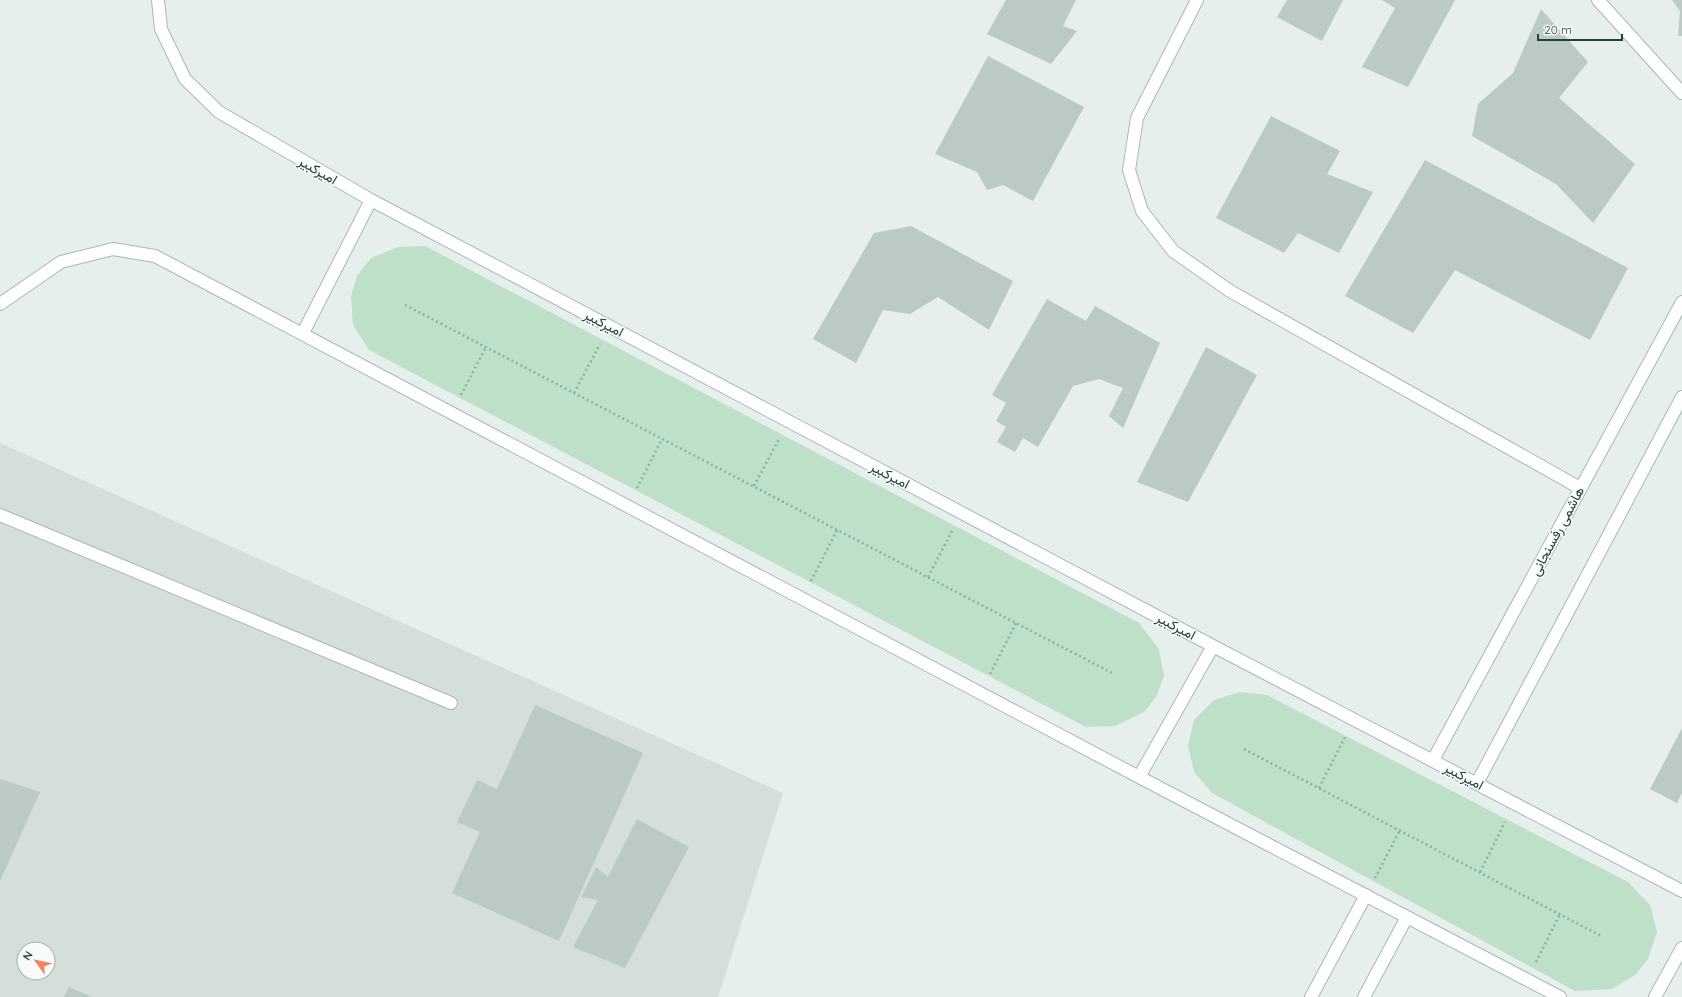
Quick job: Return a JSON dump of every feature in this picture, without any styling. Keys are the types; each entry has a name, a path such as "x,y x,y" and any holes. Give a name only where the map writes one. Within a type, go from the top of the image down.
{"main road":[{"name":"امیرکبیر","path":"158,0 161,29 185,79 219,112 371,200 1213,646 1682,891"},
{"path":"1197,0 1137,118 1129,170 1142,210 1173,251 1230,291 1580,488"},
{"path":"1598,0 1682,93"},
{"path":"303,333 371,200"},
{"path":"0,304 61,262 112,249 155,256 303,333 1139,777 1560,997"},
{"name":"هاشمی رفسنجانی","path":"1433,760 1682,302"},
{"path":"1477,784 1682,397"},
{"path":"0,515 451,703"},
{"path":"1139,777 1213,646"},
{"path":"1311,997 1366,895"},
{"path":"1364,997 1407,917"},
{"path":"1655,997 1682,948"}],"path":[{"path":"405,305 1112,673"},
{"path":"574,393 609,326"},
{"path":"452,412 486,347"},
{"path":"754,486 788,421"},
{"path":"627,505 662,439"},
{"path":"928,577 961,512"},
{"path":"802,598 838,530"},
{"path":"980,692 1016,623"},
{"path":"1319,788 1354,719"},
{"path":"1244,749 1601,936"},
{"path":"1480,872 1515,803"},
{"path":"1366,895 1400,830"},
{"path":"1526,980 1560,914"}],"shaded area":[{"path":"0,443 783,793 718,997 0,997"}],"green space":[{"path":"425,246 1139,623 1159,649 1164,676 1156,697 1144,712 1115,726 1086,727 369,350 353,325 351,296 357,276 371,258 398,247"},
{"path":"1240,692 1267,695 1628,882 1650,905 1657,932 1648,959 1635,975 1612,989 1575,991 1212,793 1194,772 1188,746 1194,720 1214,700"}],"building":[{"path":"1006,0 1076,0 1063,26 1077,31 1051,64 987,34"},
{"path":"1287,0 1343,0 1322,41 1277,17"},
{"path":"1382,0 1455,0 1408,87 1362,67 1395,8"},
{"path":"1672,0 1682,0 1682,36 1678,36 1680,11"},
{"path":"1541,9 1588,62 1559,98 1635,164 1593,223 1556,184 1472,136 1478,104 1513,73"},
{"path":"988,56 1084,107 1033,201 1003,185 987,190 977,172 935,154"},
{"path":"1271,116 1340,151 1327,174 1373,192 1339,253 1298,233 1284,253 1216,218"},
{"path":"1425,160 1628,268 1590,340 1455,270 1413,333 1345,296"},
{"path":"911,226 1013,281 989,330 938,297 910,314 883,310 856,363 813,339 874,233"},
{"path":"1047,299 1086,321 1095,306 1160,343 1123,428 1109,416 1123,388 1099,379 1073,386 1038,447 1023,438 1015,452 997,442 1006,427 996,421 1006,403 992,395"},
{"path":"1206,347 1257,375 1188,502 1137,482"},
{"path":"535,705 643,753 559,941 452,893 480,832 457,822 477,780 497,789"},
{"path":"1682,728 1682,793 1677,803 1650,789"},
{"path":"0,779 40,792 0,881"},
{"path":"637,819 689,847 625,968 573,947 598,900 581,897 596,867 608,877"},
{"path":"69,987 92,997 64,997"}]}
